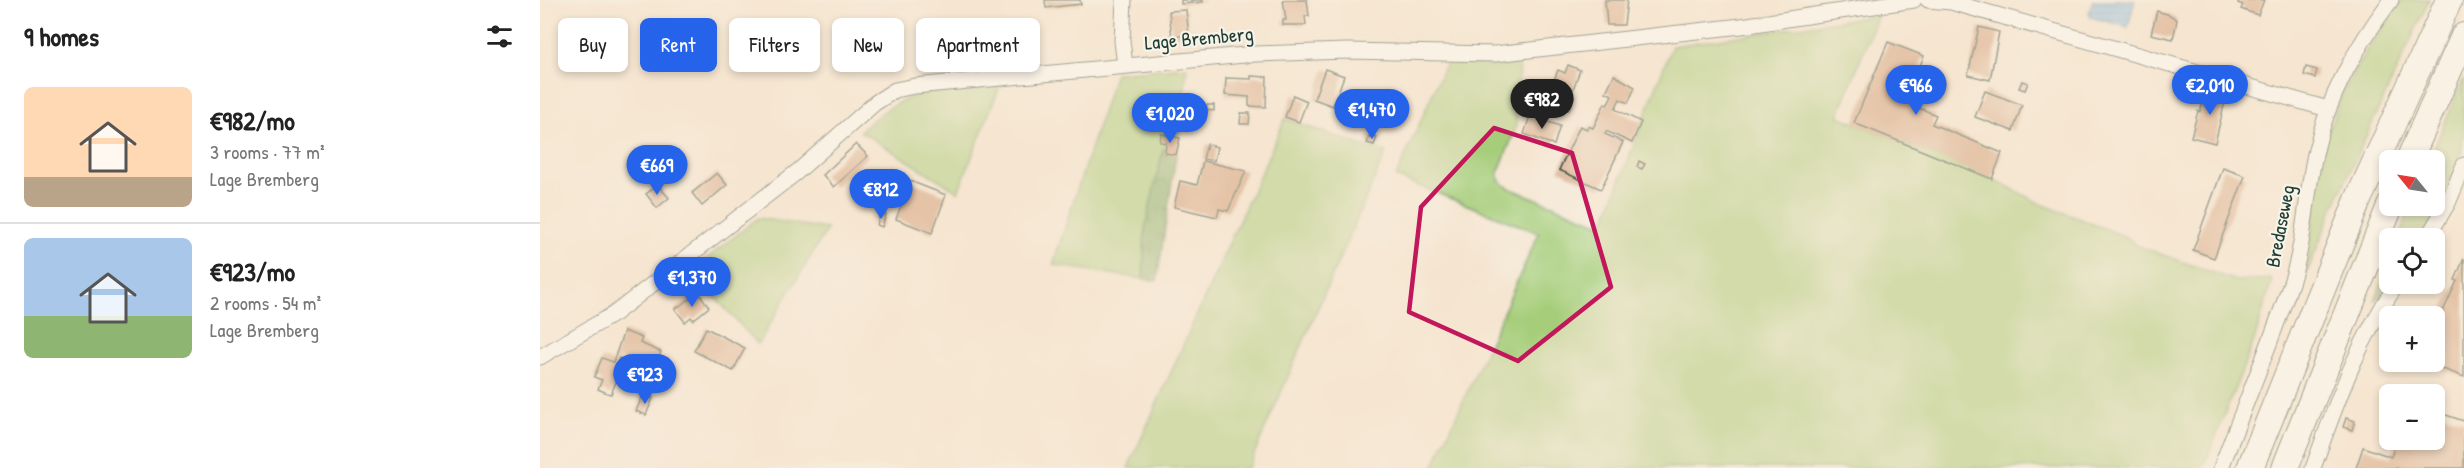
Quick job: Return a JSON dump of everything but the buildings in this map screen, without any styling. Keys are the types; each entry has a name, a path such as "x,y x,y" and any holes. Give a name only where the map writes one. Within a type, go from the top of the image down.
{"highway":[{"path":"2250,468 2358,200 2449,0"},
{"path":"2413,150 2464,36"},
{"path":"2285,468 2386,216"}],"street":[{"path":"1124,0 1122,41 1125,65"},
{"name":"Lage Bremberg","path":"540,357 614,314 797,172 875,103 896,90 915,86 1255,54 1335,51 1496,54 1742,26 1914,0"},
{"path":"1928,0 1951,2 2328,108"},
{"name":"Bredaseweg","path":"2221,468 2292,279 2302,238 2315,154 2328,108 2346,67 2368,30 2391,0"},
{"path":"2433,228 2448,203 2464,165"},
{"path":"2313,468 2353,359 2390,294"}],"highlighted area":[{"path":"1494,128 1572,153 1611,287 1518,361 1409,312 1421,207"}],"green space":[{"path":"2402,0 2429,0 2333,208 2306,275 2317,187 2331,122 2352,75"},
{"path":"1878,15 1838,116 1993,179 2039,203 2126,237 2138,246 2236,281 2272,279 2255,338 2203,468 1433,468 1539,233 1396,177 1446,63 1519,62 1516,128 1498,173 1499,180 1509,188 1603,225 1672,46"},
{"path":"1187,67 1177,149 1163,150 1145,229 1143,279 1053,265 1115,73"},
{"path":"2464,78 2464,126 2459,178 2445,202 2445,150 2433,150"},
{"path":"1001,83 958,192 860,131 899,102 927,92"},
{"path":"1285,119 1386,152 1248,468 1128,468"},
{"path":"1163,149 1177,149 1157,281 1143,279 1145,229"},
{"path":"2408,216 2437,216 2430,228 2403,228"},
{"path":"758,218 827,229 758,344 691,271"}],"water":[{"path":"2093,0 2135,0 2128,27 2090,17 2089,11"}]}
